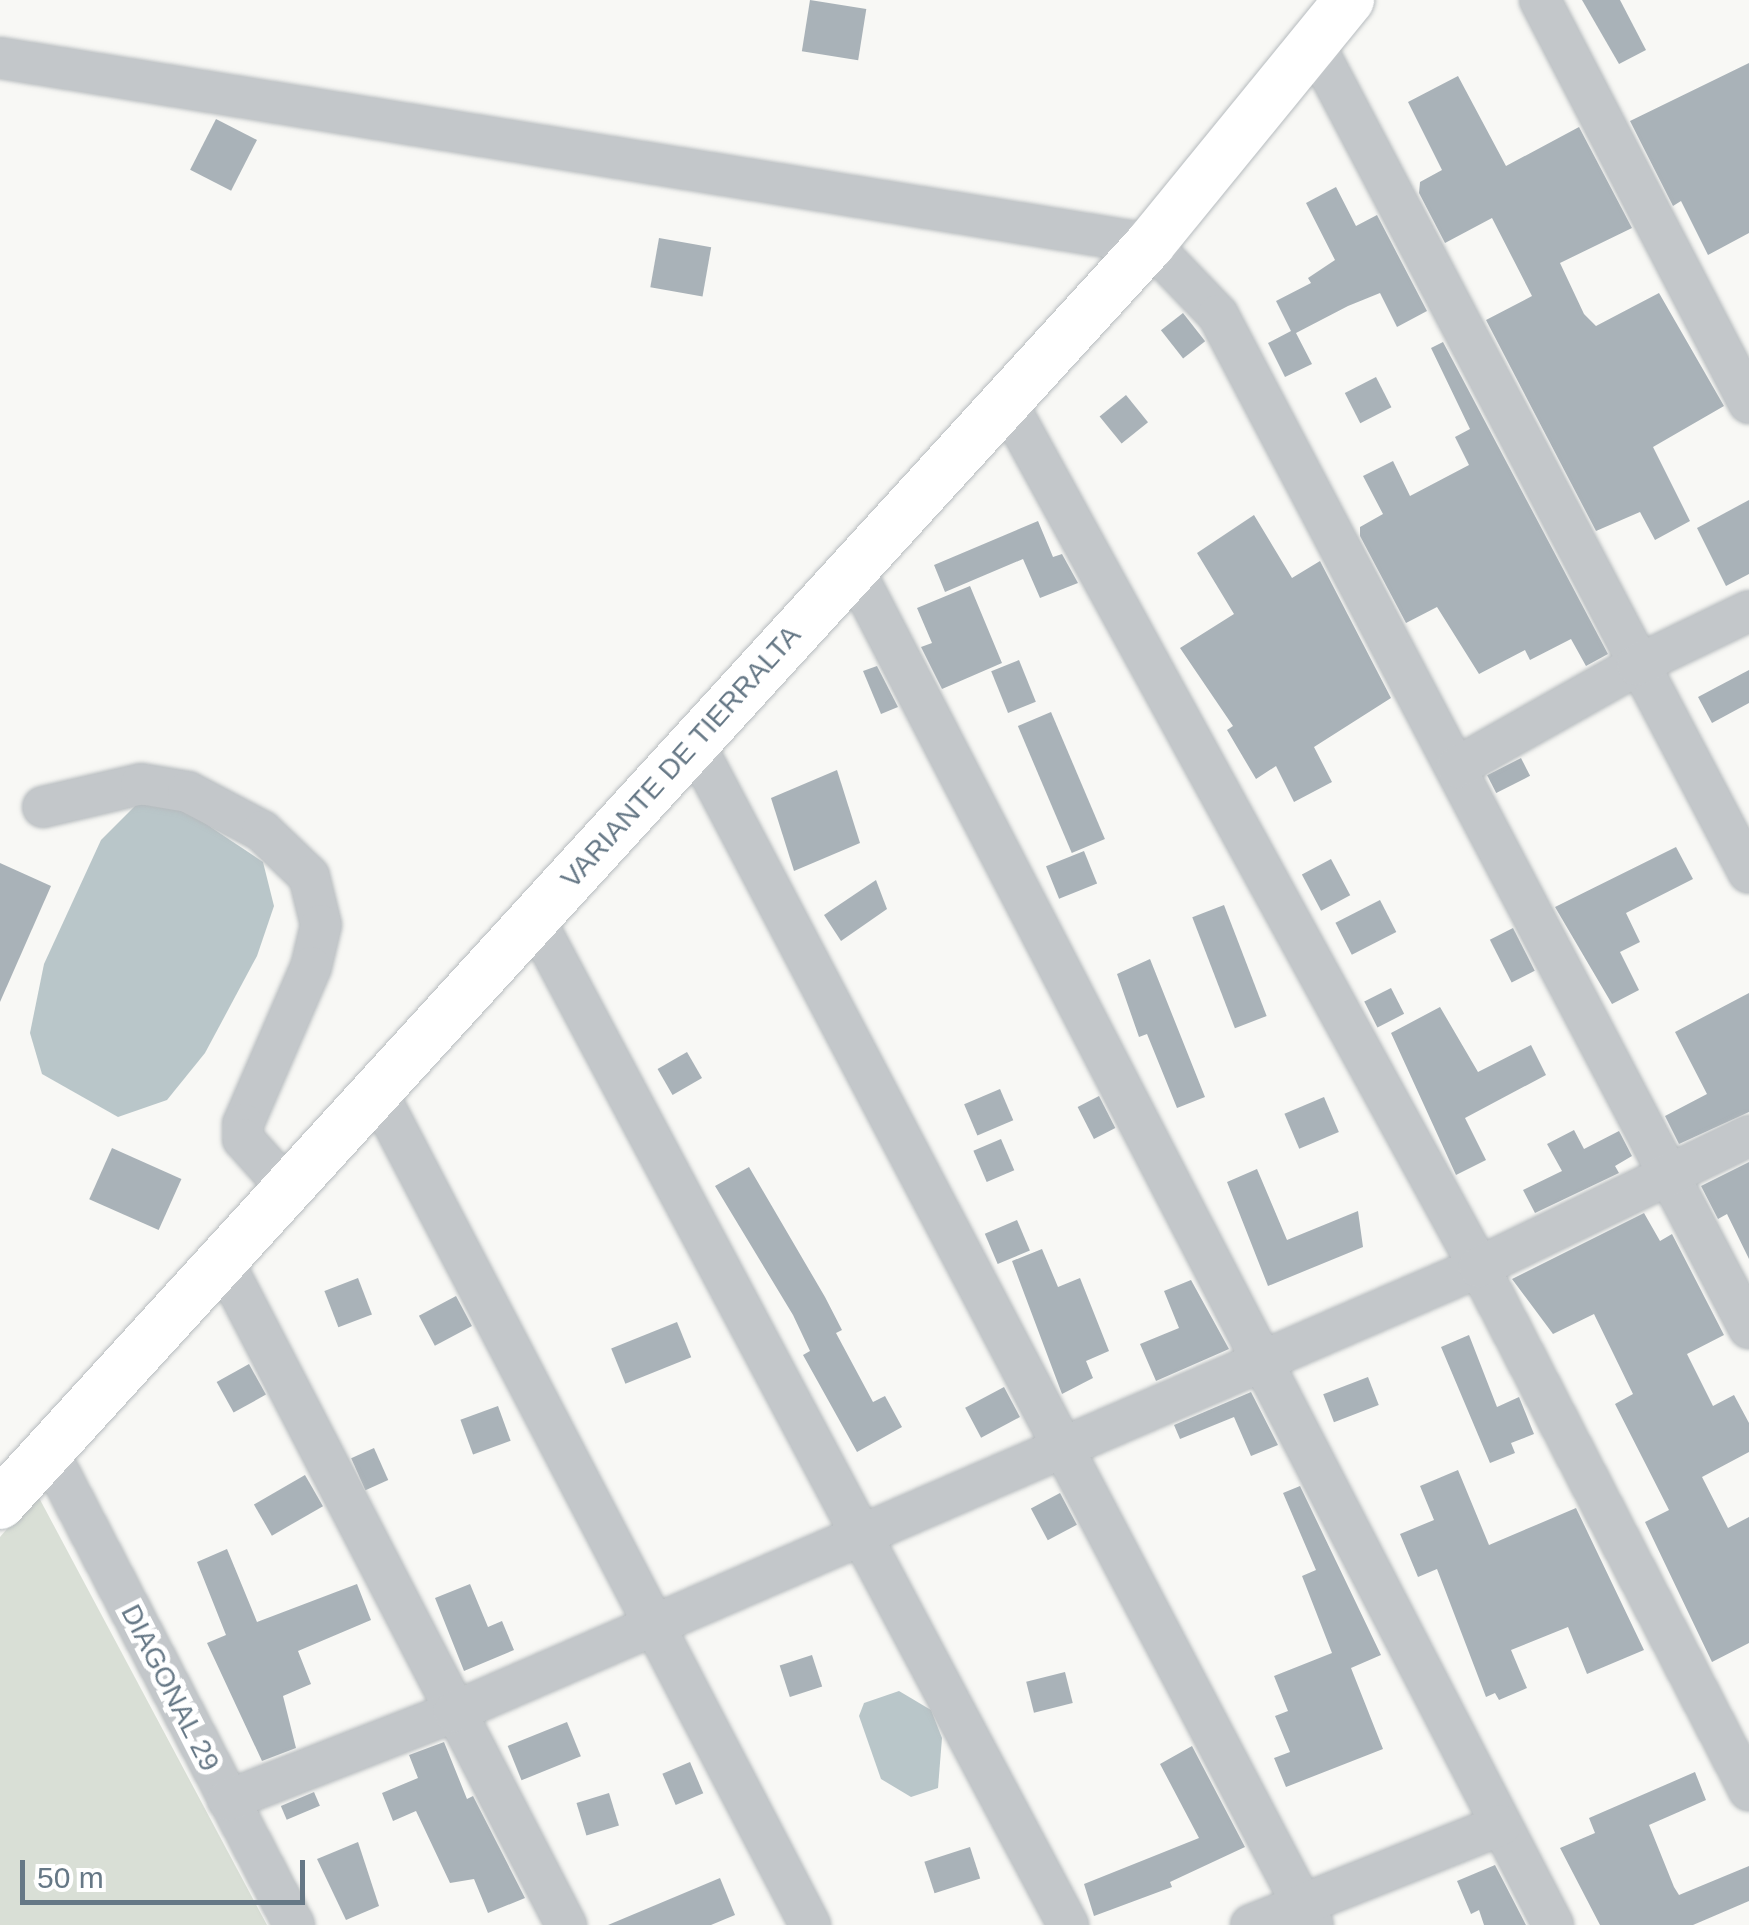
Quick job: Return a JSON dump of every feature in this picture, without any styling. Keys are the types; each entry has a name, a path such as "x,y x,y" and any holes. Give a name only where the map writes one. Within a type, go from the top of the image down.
{"main road":[{"name":"VARIANTE DE TIERRALTA","path":"0,1504 1150,244 1349,0"}],"street":[{"path":"1540,0 1749,403"},
{"path":"1314,42 1636,665 1749,873"},
{"path":"0,58 1150,244 1218,315 1749,1328"},
{"path":"1006,400 1479,1267 1733,1719 1749,1790"},
{"path":"853,568 1553,1925"},
{"path":"1457,767 1636,665 1749,611"},
{"path":"694,743 1308,1916"},
{"path":"42,807 140,784 188,792 262,831 309,876 321,925 310,967 243,1124 243,1139 288,1188"},
{"path":"534,918 1068,1925"},
{"path":"377,1092 810,1925"},
{"path":"228,1800 454,1712 1479,1267 1749,1136"},
{"path":"222,1259 566,1925"},
{"name":"DIAGONAL 29","path":"48,1451 294,1925"},
{"path":"1250,1925 1308,1916 1501,1825"}],"shaded area":[{"path":"176,804 263,862 274,906 257,956 205,1053 167,1100 118,1117 42,1074 30,1033 44,964 101,840 136,805"},
{"path":"37,1494 267,1925 0,1925 0,1537"},
{"path":"899,1691 931,1710 942,1738 938,1788 911,1797 881,1779 859,1716 864,1703"}],"building":[{"path":"810,0 866,9 858,60 802,51"},
{"path":"1582,0 1620,0 1646,50 1619,64"},
{"path":"1749,63 1749,233 1708,255 1681,201 1673,206 1630,121"},
{"path":"1458,76 1506,166 1579,127 1632,228 1560,263 1584,314 1596,326 1659,293 1724,406 1653,447 1690,521 1655,540 1640,512 1596,531 1486,320 1532,296 1492,218 1445,243 1419,193 1420,182 1442,170 1408,102"},
{"path":"216,119 257,140 231,191 190,170"},
{"path":"1336,187 1356,226 1377,215 1427,311 1397,327 1380,293 1348,306 1296,333 1312,364 1285,377 1268,343 1291,331 1276,301 1311,283 1308,278 1335,260 1306,203"},
{"path":"659,238 711,247 703,296 650,287"},
{"path":"1183,313 1205,341 1183,359 1161,330"},
{"path":"1443,342 1608,654 1586,666 1571,639 1530,660 1525,650 1479,674 1437,607 1406,623 1360,536 1360,527 1383,514 1363,476 1393,461 1410,496 1469,465 1455,437 1470,429 1431,348"},
{"path":"1376,377 1391,407 1360,423 1345,393"},
{"path":"1126,395 1148,422 1122,444 1100,416"},
{"path":"1749,500 1749,574 1726,586 1697,528"},
{"path":"1254,515 1292,578 1320,561 1391,698 1314,747 1332,782 1294,802 1276,766 1256,779 1227,730 1233,726 1180,648 1234,614 1197,553"},
{"path":"1038,521 1053,557 1062,554 1078,583 1040,598 1023,559 945,592 934,565"},
{"path":"970,586 1002,663 942,689 921,647 932,643 917,608"},
{"path":"1019,660 1036,702 1008,713 991,671"},
{"path":"877,666 898,707 881,714 863,671"},
{"path":"1749,670 1749,703 1712,723 1698,697"},
{"path":"1051,712 1105,839 1072,853 1018,726"},
{"path":"1521,758 1530,776 1496,793 1487,775"},
{"path":"837,770 860,843 794,871 771,798"},
{"path":"1676,847 1693,879 1626,913 1640,942 1620,952 1639,990 1612,1004 1555,907"},
{"path":"1084,851 1097,883 1059,899 1046,866"},
{"path":"1331,859 1350,895 1321,911 1302,874"},
{"path":"0,863 51,886 0,1002"},
{"path":"876,880 887,909 841,941 824,915"},
{"path":"1380,900 1396,932 1352,955 1335,923"},
{"path":"1224,905 1267,1016 1235,1028 1192,917"},
{"path":"1513,928 1535,971 1512,983 1490,940"},
{"path":"1150,959 1205,1097 1177,1108 1147,1034 1139,1037 1117,974"},
{"path":"1391,988 1404,1014 1377,1027 1364,1002"},
{"path":"1749,993 1749,1112 1679,1144 1665,1116 1707,1094 1675,1032"},
{"path":"1440,1007 1478,1072 1531,1045 1546,1075 1465,1118 1486,1160 1456,1175 1391,1033"},
{"path":"687,1052 702,1078 673,1095 658,1069"},
{"path":"1000,1089 1013,1120 977,1136 964,1104"},
{"path":"1099,1096 1115,1128 1094,1139 1078,1107"},
{"path":"1324,1097 1339,1132 1299,1149 1284,1114"},
{"path":"1574,1130 1584,1149 1619,1131 1632,1156 1615,1166 1619,1173 1535,1213 1523,1190 1562,1171 1547,1144"},
{"path":"1001,1139 1014,1170 987,1182 973,1151"},
{"path":"112,1148 181,1179 159,1230 89,1199"},
{"path":"1749,1162 1749,1259 1727,1214 1718,1219 1701,1186"},
{"path":"749,1167 825,1297 842,1330 836,1333 873,1402 885,1396 902,1427 857,1452 803,1355 810,1351 793,1315 715,1186"},
{"path":"1257,1169 1287,1240 1358,1211 1363,1247 1268,1286 1227,1182"},
{"path":"1644,1213 1660,1241 1672,1234 1724,1335 1687,1354 1713,1406 1734,1395 1749,1423 1749,1452 1702,1477 1728,1528 1749,1517 1749,1643 1712,1662 1645,1522 1669,1510 1615,1404 1633,1394 1594,1314 1553,1334 1512,1279"},
{"path":"1017,1220 1030,1250 998,1264 985,1234"},
{"path":"1042,1249 1058,1287 1080,1278 1109,1351 1086,1361 1093,1378 1062,1394 1012,1261"},
{"path":"358,1278 372,1314 338,1327 324,1291"},
{"path":"1191,1280 1229,1349 1156,1381 1140,1344 1179,1328 1164,1291"},
{"path":"456,1296 472,1326 435,1346 419,1316"},
{"path":"677,1322 691,1357 625,1384 611,1349"},
{"path":"1469,1335 1497,1407 1519,1397 1534,1434 1511,1443 1515,1453 1490,1463 1441,1347"},
{"path":"249,1364 266,1395 234,1413 217,1382"},
{"path":"1368,1377 1379,1405 1334,1422 1323,1394"},
{"path":"1004,1387 1020,1417 981,1438 965,1408"},
{"path":"1251,1392 1278,1445 1251,1456 1234,1417 1180,1439 1174,1425"},
{"path":"498,1406 511,1441 473,1454 460,1420"},
{"path":"374,1448 388,1480 365,1490 351,1458"},
{"path":"1458,1470 1489,1545 1576,1508 1644,1650 1587,1674 1568,1627 1511,1650 1527,1688 1499,1700 1495,1693 1486,1697 1437,1569 1418,1577 1400,1534 1434,1520 1420,1486"},
{"path":"305,1475 323,1506 272,1536 254,1504"},
{"path":"1300,1486 1381,1655 1351,1668 1383,1749 1286,1787 1274,1758 1290,1752 1275,1716 1288,1711 1274,1676 1332,1653 1302,1576 1316,1570 1283,1493"},
{"path":"1060,1493 1077,1525 1048,1540 1031,1508"},
{"path":"227,1549 257,1622 357,1584 371,1620 298,1651 311,1684 283,1696 296,1748 262,1761 207,1643 226,1635 197,1562"},
{"path":"470,1584 488,1627 502,1621 514,1650 464,1671 435,1598"},
{"path":"812,1655 822,1686 790,1697 780,1666"},
{"path":"1065,1672 1073,1703 1034,1713 1026,1682"},
{"path":"567,1722 581,1756 522,1780 508,1746"},
{"path":"444,1742 467,1799 473,1796 525,1898 488,1913 474,1879 450,1883 416,1811 393,1821 382,1793 418,1778 409,1755"},
{"path":"1192,1746 1245,1847 1170,1882 1172,1887 1094,1916 1084,1884 1199,1838 1160,1764"},
{"path":"690,1762 703,1793 676,1805 662,1774"},
{"path":"1695,1772 1706,1800 1649,1825 1674,1887 1679,1895 1749,1866 1749,1901 1693,1925 1600,1925 1560,1848 1595,1833 1589,1818"},
{"path":"314,1792 320,1806 287,1820 281,1806"},
{"path":"609,1793 619,1826 586,1835 576,1803"},
{"path":"358,1842 379,1906 346,1920 317,1859"},
{"path":"970,1847 980,1878 935,1893 924,1862"},
{"path":"1495,1865 1526,1925 1484,1925 1479,1910 1471,1914 1457,1881"},
{"path":"720,1878 735,1915 711,1925 608,1925"}]}
